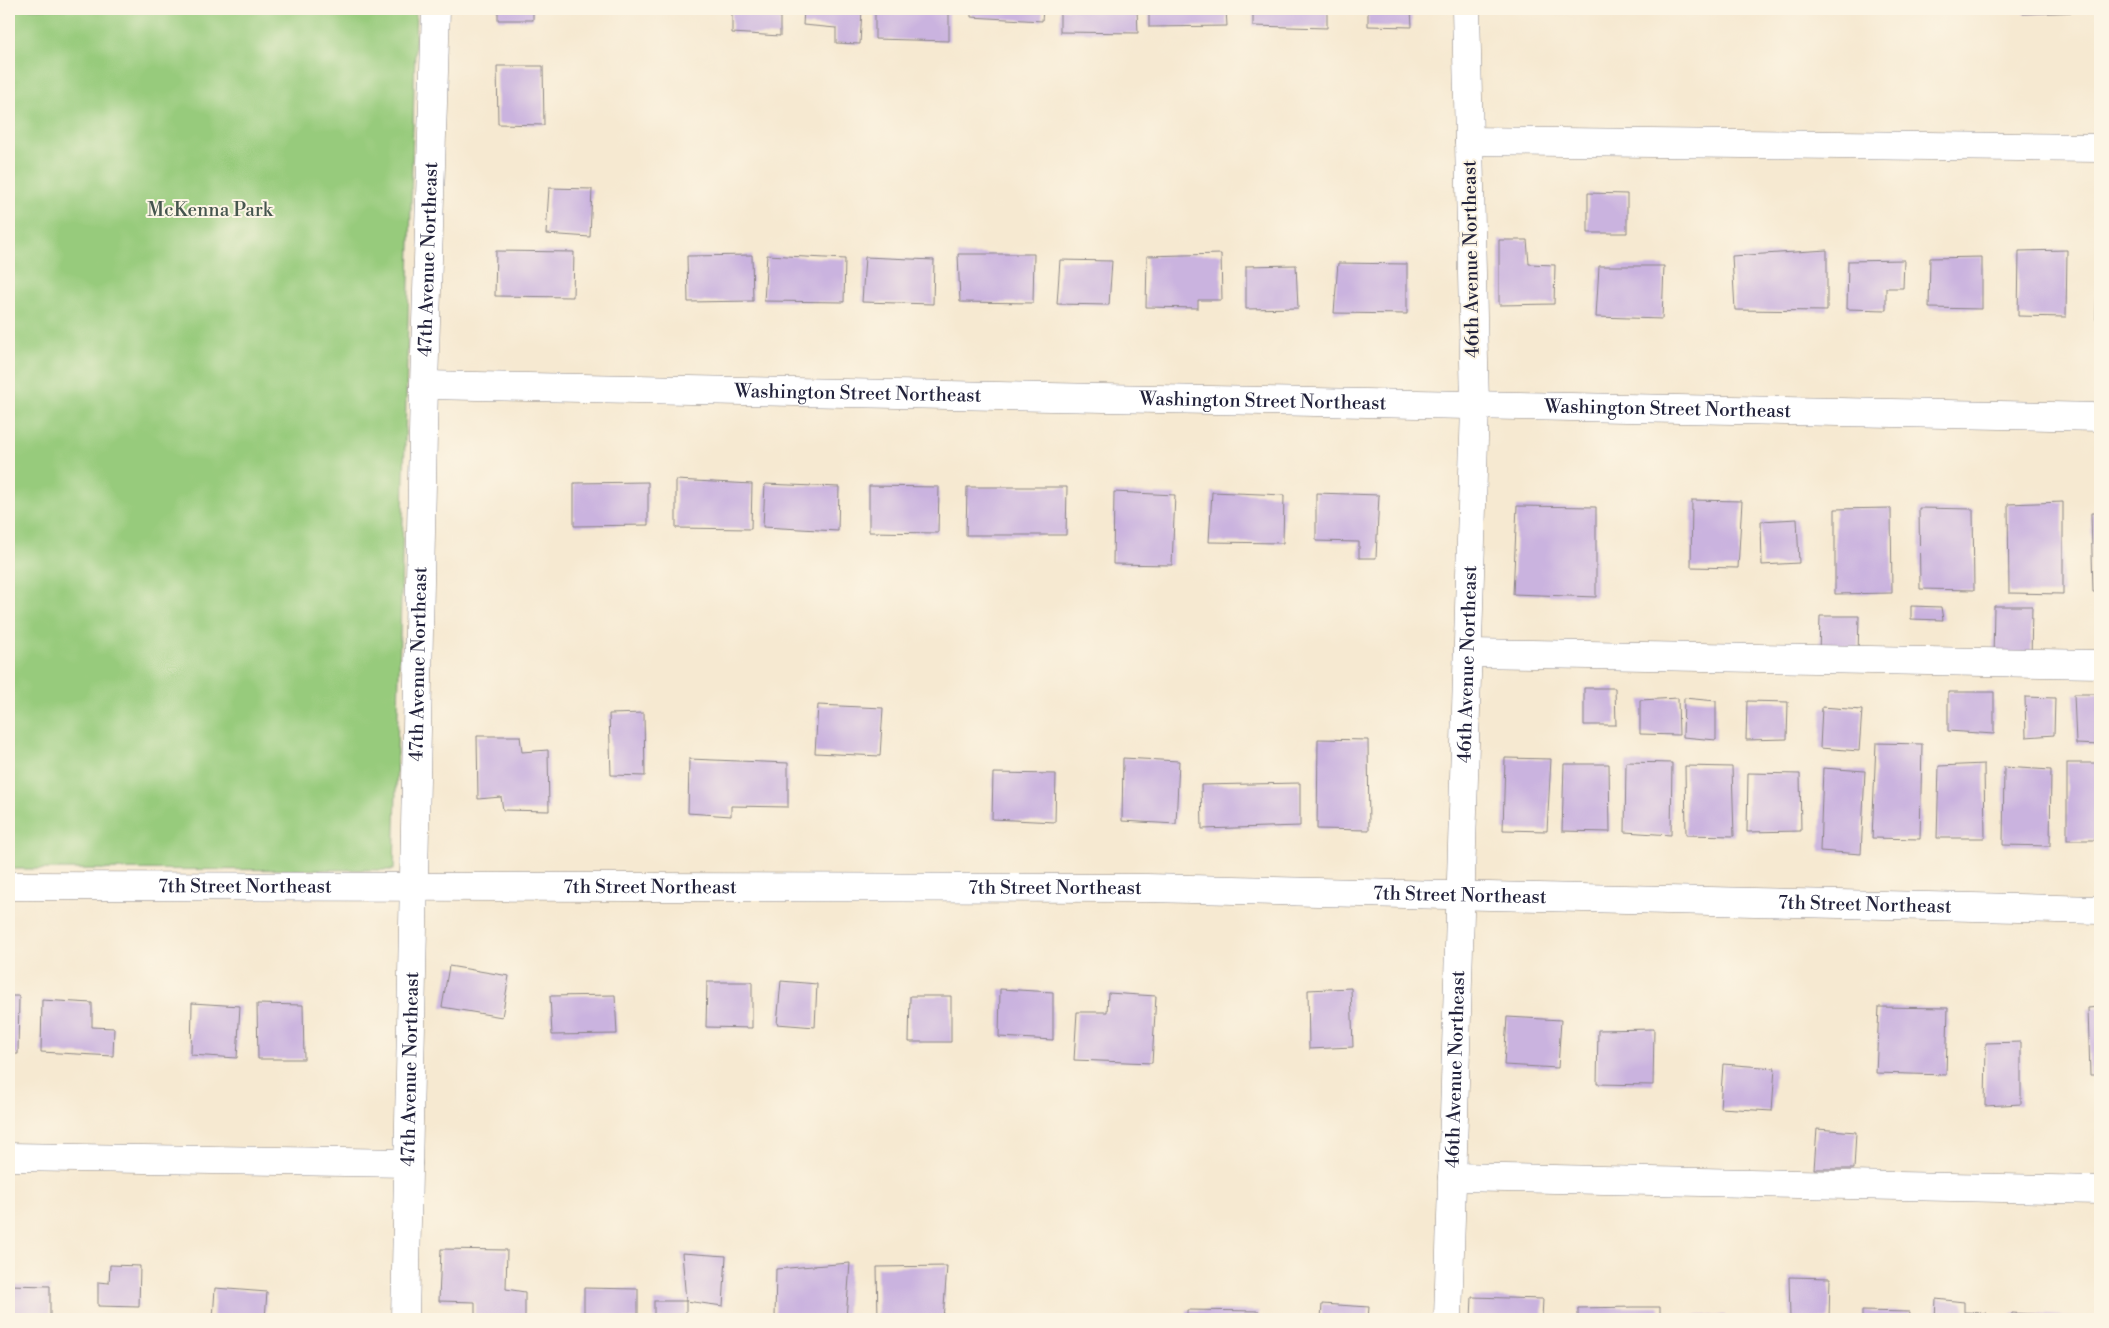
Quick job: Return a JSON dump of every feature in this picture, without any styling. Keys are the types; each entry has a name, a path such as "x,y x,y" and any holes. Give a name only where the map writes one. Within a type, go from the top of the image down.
{"street":[{"name":"47th Avenue Northeast","path":"405,1319 424,385 436,9"},
{"name":"46th Avenue Northeast","path":"1448,1319 1475,405 1466,9"},
{"path":"1468,141 2100,148"},
{"name":"Washington Street Northeast","path":"424,385 2100,417"},
{"path":"1468,653 2100,664"},
{"name":"7th Street Northeast","path":"9,886 1147,888 2100,910"},
{"path":"9,1157 408,1163"},
{"path":"1452,1177 2100,1190"}],"green space":[{"name":"McKenna Park","path":"9,9 416,9 394,870 9,869"}],"building":[{"path":"498,9 533,9 533,20 498,20"},
{"path":"700,9 700,12 663,10"},
{"path":"732,9 780,9 780,36 732,33"},
{"path":"804,9 862,9 860,44 836,43 836,28 803,25"},
{"path":"875,9 949,9 949,41 875,39"},
{"path":"971,9 1043,9 1042,21 971,17"},
{"path":"1060,9 1137,9 1138,33 1060,32"},
{"path":"1149,9 1226,9 1227,26 1149,27"},
{"path":"1253,9 1327,9 1327,28 1253,26"},
{"path":"1368,9 1411,9 1412,27 1368,26"},
{"path":"2023,9 2082,9 2082,12 2023,14"},
{"path":"497,66 543,66 544,125 498,124"},
{"path":"549,188 592,189 590,237 546,234"},
{"path":"1588,193 1627,194 1627,233 1588,233"},
{"path":"1499,240 1527,240 1529,264 1555,265 1554,304 1499,305"},
{"path":"1827,250 1827,311 1735,310 1732,256"},
{"path":"2067,250 2066,317 2018,316 2019,251"},
{"path":"496,251 574,252 573,297 495,296"},
{"path":"958,254 1034,254 1033,303 960,302"},
{"path":"1221,254 1222,300 1198,300 1198,308 1146,307 1147,256"},
{"path":"752,255 753,301 688,302 687,256"},
{"path":"767,255 845,259 844,302 764,301"},
{"path":"865,257 934,260 933,304 862,302"},
{"path":"1982,257 1982,309 1929,308 1930,258"},
{"path":"1060,260 1112,261 1109,305 1057,304"},
{"path":"1904,260 1903,288 1886,288 1886,310 1847,309 1848,261"},
{"path":"1338,263 1407,264 1407,314 1334,313"},
{"path":"1296,265 1298,308 1246,309 1246,266"},
{"path":"1599,266 1664,266 1662,319 1596,317"},
{"path":"2097,270 2100,270 2100,320 2096,320"},
{"path":"676,480 752,484 751,529 676,528"},
{"path":"648,482 648,525 574,526 574,483"},
{"path":"765,484 839,487 838,531 763,527"},
{"path":"869,486 939,487 938,533 869,532"},
{"path":"967,487 1067,487 1066,535 966,535"},
{"path":"1114,492 1175,495 1172,565 1113,564"},
{"path":"1212,492 1284,495 1283,543 1209,542"},
{"path":"1316,493 1379,495 1376,558 1359,558 1359,542 1316,541"},
{"path":"1692,500 1742,501 1738,568 1691,567"},
{"path":"2063,502 2063,594 2009,593 2008,504"},
{"path":"1517,506 1596,507 1596,597 1513,594"},
{"path":"1891,508 1892,593 1835,594 1835,509"},
{"path":"1919,508 1973,509 1974,590 1920,589"},
{"path":"2091,513 2100,513 2100,592 2093,592"},
{"path":"1797,519 1799,563 1762,565 1761,521"},
{"path":"1911,606 1941,607 1943,620 1911,619"},
{"path":"1994,606 2032,606 2031,661 1993,660"},
{"path":"1820,616 1859,616 1858,656 1819,655"},
{"path":"1584,688 1615,688 1616,725 1584,725"},
{"path":"1948,692 1994,692 1994,734 1948,731"},
{"path":"2074,694 2100,694 2100,745 2076,744"},
{"path":"2025,697 2055,698 2054,735 2026,737"},
{"path":"1678,698 1679,735 1640,734 1640,700"},
{"path":"1684,698 1716,701 1716,740 1683,737"},
{"path":"1747,701 1788,702 1787,739 1746,740"},
{"path":"818,705 883,708 880,756 815,753"},
{"path":"1822,707 1862,710 1859,751 1820,748"},
{"path":"644,713 645,776 611,775 609,714"},
{"path":"477,736 520,736 522,752 548,750 549,811 503,810 501,797 478,799"},
{"path":"1318,739 1368,740 1369,830 1317,829"},
{"path":"1876,743 1922,744 1920,839 1872,838"},
{"path":"1123,758 1179,761 1176,824 1122,821"},
{"path":"1505,758 1551,759 1547,831 1503,830"},
{"path":"689,759 788,763 788,807 731,806 731,816 688,813"},
{"path":"1626,762 1672,763 1671,835 1625,832"},
{"path":"2067,763 2100,763 2100,840 2067,840"},
{"path":"1564,764 1609,764 1610,832 1562,831"},
{"path":"1984,764 1985,838 1937,838 1939,766"},
{"path":"1685,766 1732,767 1734,836 1686,835"},
{"path":"2004,767 2051,770 2050,846 2003,845"},
{"path":"1823,768 1865,771 1861,854 1820,851"},
{"path":"993,773 1056,774 1055,822 992,819"},
{"path":"1748,773 1800,774 1801,831 1747,832"},
{"path":"1300,783 1300,826 1202,829 1201,785"},
{"path":"449,966 509,976 502,1017 442,1007"},
{"path":"781,981 817,984 815,1027 777,1024"},
{"path":"707,982 752,982 752,1028 706,1027"},
{"path":"1351,988 1353,1047 1309,1049 1308,990"},
{"path":"1000,989 1053,992 1053,1040 999,1037"},
{"path":"1108,993 1156,996 1152,1063 1074,1060 1077,1012 1107,1012"},
{"path":"615,995 617,1034 552,1035 550,996"},
{"path":"9,996 19,996 18,1054 9,1054"},
{"path":"910,996 951,996 951,1042 909,1042"},
{"path":"42,1000 92,1003 92,1027 114,1028 113,1056 41,1052"},
{"path":"192,1003 240,1006 237,1058 191,1055"},
{"path":"257,1004 303,1005 304,1059 258,1059"},
{"path":"1879,1007 1948,1008 1946,1075 1876,1073"},
{"path":"2100,1007 2100,1075 2090,1075 2088,1008"},
{"path":"1507,1017 1561,1020 1558,1068 1504,1065"},
{"path":"1654,1029 1653,1085 1597,1084 1598,1030"},
{"path":"2021,1042 2021,1104 1985,1106 1986,1043"},
{"path":"1723,1064 1775,1068 1772,1111 1720,1108"},
{"path":"1817,1129 1856,1132 1854,1169 1814,1169"},
{"path":"441,1249 507,1250 506,1289 525,1292 525,1319 475,1319 475,1302 439,1301"},
{"path":"682,1253 726,1256 723,1306 686,1301"},
{"path":"850,1263 846,1319 775,1319 776,1269"},
{"path":"110,1265 140,1266 139,1307 98,1306 98,1282 109,1283"},
{"path":"947,1266 943,1319 878,1319 877,1267"},
{"path":"1789,1277 1830,1278 1829,1319 1790,1319"},
{"path":"9,1285 50,1286 50,1319 9,1319"},
{"path":"215,1288 267,1292 265,1319 213,1319"},
{"path":"584,1288 638,1289 638,1319 584,1319"},
{"path":"1472,1297 1543,1299 1542,1319 1471,1319"},
{"path":"1936,1299 1964,1302 1964,1312 1986,1313 1985,1319 1935,1319"},
{"path":"654,1301 686,1301 686,1319 654,1319"},
{"path":"1322,1304 1369,1307 1368,1319 1321,1319"},
{"path":"1660,1307 1660,1319 1578,1319 1578,1308"},
{"path":"1187,1310 1259,1311 1258,1319 1187,1319"},
{"path":"1862,1311 1910,1312 1909,1319 1862,1319"},
{"path":"2012,1313 2081,1317 2081,1319 2011,1319"},
{"path":"1725,1315 1725,1319 1673,1319 1673,1316"}]}
